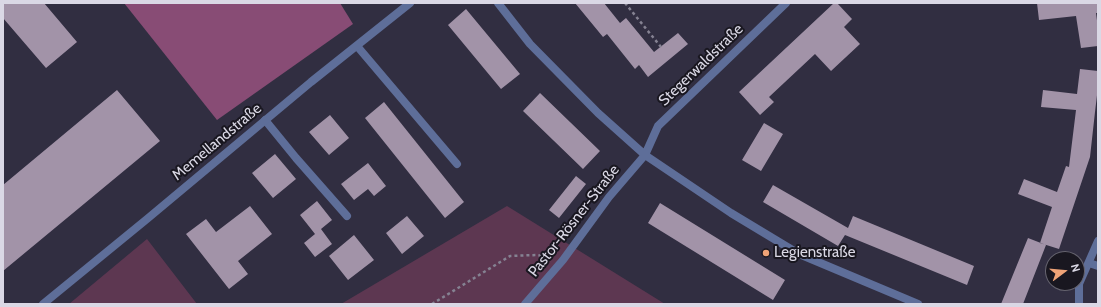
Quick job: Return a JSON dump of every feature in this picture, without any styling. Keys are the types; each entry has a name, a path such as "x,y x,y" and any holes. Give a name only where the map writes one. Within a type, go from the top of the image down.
{"street":[{"name":"Memellandstraße","path":"43,304 265,120 410,3"},
{"path":"498,3 530,44 598,113 645,155 798,254 918,304"},
{"name":"Stegerwaldstraße","path":"645,155 658,126 786,3"},
{"path":"357,46 457,164"},
{"path":"265,120 347,216"},
{"name":"Pastor-Rösner-Straße","path":"525,304 563,260 609,197 645,155"},
{"path":"1080,304 1079,284 1098,241"},
{"path":"1088,263 1098,266"}],"path":[{"path":"625,3 661,47"},
{"path":"432,304 510,256 536,255 563,260"}],"shaded area":[{"path":"124,3 340,3 353,24 217,120"},
{"path":"507,206 665,304 341,304"},
{"path":"147,239 197,304 69,304"}],"building":[{"path":"3,3 44,3 77,42 46,68 3,18"},
{"path":"575,3 604,3 620,23 626,18 654,52 678,33 688,44 648,77 639,65 635,69 607,34 603,37"},
{"path":"834,3 837,3 852,19 844,27 860,44 831,71 815,54 769,97 774,102 760,115 739,92"},
{"path":"1037,3 1098,3 1098,13 1096,13 1098,46 1081,48 1076,16 1039,20"},
{"path":"466,9 520,74 501,89 448,25"},
{"path":"1080,69 1098,71 1098,87 1090,157 1059,249 1040,243 1052,207 1018,194 1024,179 1057,192 1066,166 1069,167 1076,110 1041,107 1043,90 1077,94"},
{"path":"117,90 160,141 3,271 3,185"},
{"path":"540,93 600,151 583,169 523,111"},
{"path":"384,102 464,202 445,218 365,118"},
{"path":"330,115 349,138 329,155 309,132"},
{"path":"764,123 783,134 761,171 742,160"},
{"path":"275,154 296,179 273,198 252,173"},
{"path":"368,163 386,186 374,196 368,189 354,200 341,184"},
{"path":"576,176 586,184 559,218 549,210"},
{"path":"773,185 848,228 853,216 974,266 967,285 845,235 838,246 763,202"},
{"path":"317,201 332,220 321,229 332,244 315,257 304,243 315,234 300,215"},
{"path":"660,203 785,280 773,300 648,223"},
{"path":"250,206 272,234 238,261 248,274 229,289 186,234 206,219 216,232"},
{"path":"407,216 424,236 402,254 386,233"},
{"path":"354,235 374,260 348,280 329,256"},
{"path":"1028,238 1046,245 1023,304 1001,304"}],"place":[{"name":"Legienstraße","path":"766,253"}]}
